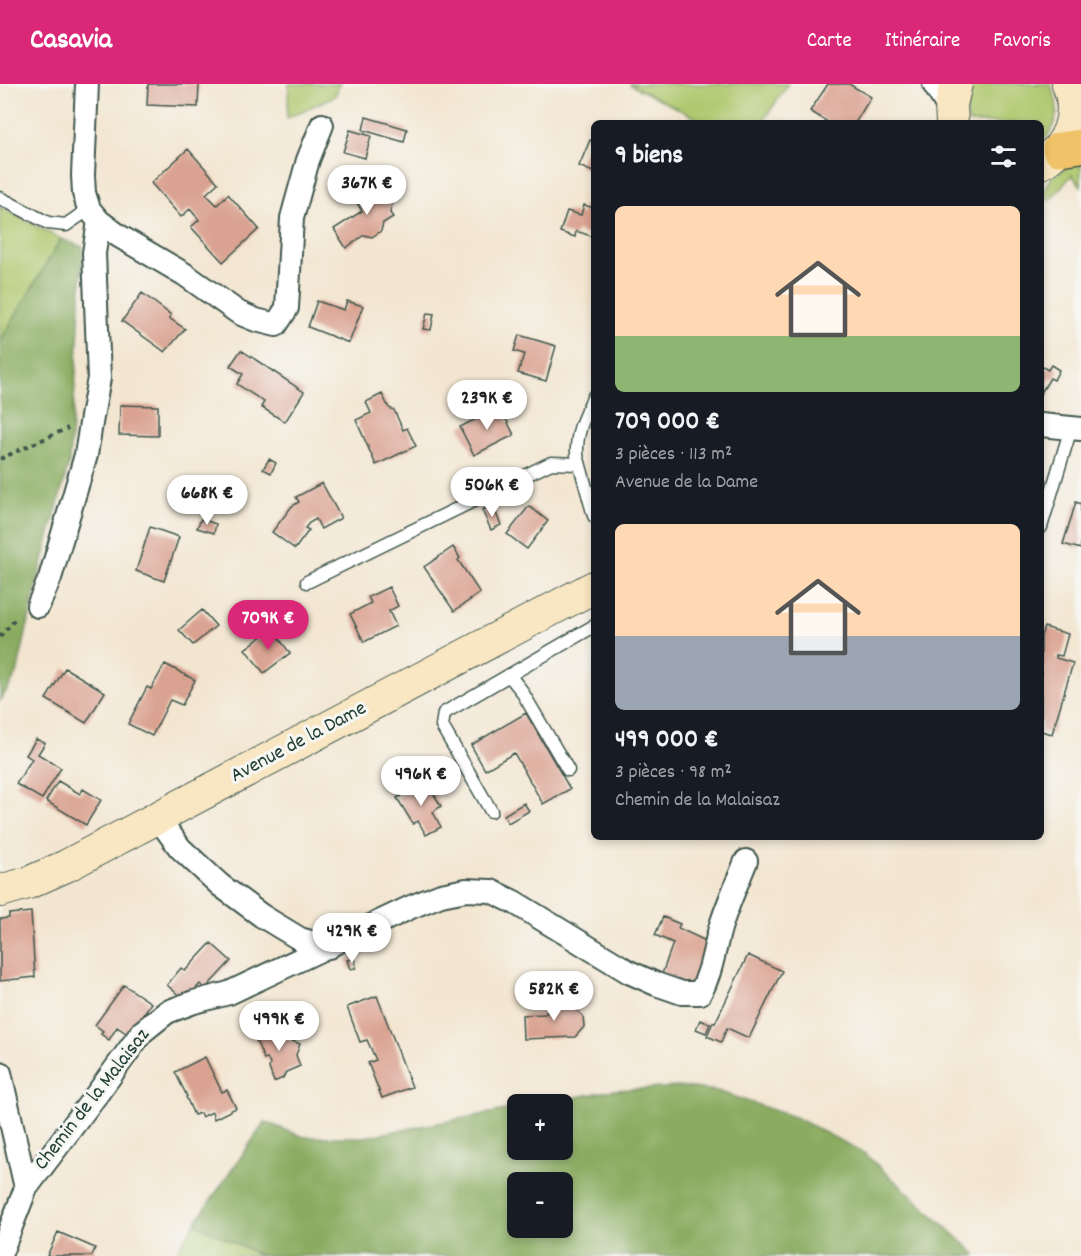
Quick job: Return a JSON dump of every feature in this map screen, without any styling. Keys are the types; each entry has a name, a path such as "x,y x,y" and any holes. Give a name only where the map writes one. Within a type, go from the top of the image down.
{"main road":[{"path":"1054,157 1067,136 1072,121 1074,105 1070,86"},
{"name":"Avenue de la Dame","path":"0,891 54,872 591,588"}],"street":[{"path":"38,606 50,578 86,455 99,378 94,215 84,193 83,175 87,84"},
{"path":"934,84 953,106"},
{"path":"94,215 119,236 184,274 239,313 276,325 287,308 292,218 308,160 322,125"},
{"path":"1044,425 1076,428"},
{"path":"158,818 180,848 220,885 262,916 300,939 329,947"},
{"name":"Chemin de la Malaisaz","path":"0,1255 26,1188 142,1032 167,1012 229,993 411,908 441,895 466,890 491,891 514,902 629,972 656,984 682,993 700,993 706,981 722,923 746,861"},
{"path":"0,1073 26,1188"}],"lane":[{"path":"0,198 48,223 66,225 94,215"},
{"path":"591,402 577,435 577,455 591,506"},
{"path":"1044,519 1076,428"},
{"path":"307,582 551,462 579,464"},
{"path":"492,812 442,726 444,713 591,628"},
{"path":"509,675 521,690 568,770"}],"path":[{"path":"0,459 92,417"}],"green space":[{"path":"289,84 340,84 335,96 287,118"},
{"path":"629,84 788,84 764,120 700,120"},
{"path":"973,84 1050,84 1056,99 1055,123 1044,140 1044,120 968,120 969,93"},
{"path":"1075,162 1081,162 1081,186 1072,175 1050,200 1044,198 1044,192 1052,177"},
{"path":"0,207 61,239 0,342"},
{"path":"61,239 83,247 69,462 37,583 17,674 0,701 0,342"},
{"path":"683,1087 717,1091 797,1118 864,1153 976,1254 975,1256 261,1256 195,1223 265,1122 304,1137 365,1137 507,1110 507,1160 573,1160 573,1098 613,1090"},
{"path":"195,1223 261,1256 176,1256"}],"building":[{"path":"148,84 199,84 198,107 147,105"},
{"path":"828,84 849,84 871,97 857,120 824,120 810,111"},
{"path":"366,117 407,129 404,142 363,130"},
{"path":"350,130 371,136 365,158 343,152"},
{"path":"590,140 591,171 579,166"},
{"path":"188,149 218,183 206,194 217,205 228,194 259,229 223,262 191,227 199,220 190,209 181,217 151,183"},
{"path":"372,184 377,191 394,195 390,213 393,217 383,223 381,231 372,237 364,235 346,248 334,229 362,211 353,196"},
{"path":"584,205 591,207 591,236 576,231 575,237 560,232 567,211 581,215"},
{"path":"142,293 171,315 169,318 185,329 165,352 122,321"},
{"path":"317,301 344,310 347,301 363,306 349,343 308,327"},
{"path":"427,313 434,314 431,330 423,329"},
{"path":"519,335 556,346 546,381 518,373 524,354 514,351"},
{"path":"241,350 304,392 285,422 261,407 264,402 237,384 243,374 230,366"},
{"path":"1051,365 1059,370 1054,380 1050,378 1044,388 1044,368 1048,370"},
{"path":"382,394 389,408 394,410 403,430 407,428 416,446 376,465 356,420 371,413 366,402"},
{"path":"120,405 158,406 158,436 119,435"},
{"path":"500,407 514,435 474,455 460,427"},
{"path":"269,459 276,463 271,473 263,469"},
{"path":"322,483 341,518 321,529 316,519 309,523 305,528 309,530 295,549 272,532 292,506 299,502 296,497"},
{"path":"1076,502 1081,504 1081,549 1063,544"},
{"path":"493,506 501,525 491,530 482,510"},
{"path":"529,506 548,521 527,549 507,534"},
{"path":"201,519 216,524 214,533 197,528"},
{"path":"150,527 179,537 164,581 136,571"},
{"path":"453,547 460,558 458,560 480,593 454,611 424,567"},
{"path":"389,587 398,606 389,611 396,626 364,642 350,614 371,603 368,597"},
{"path":"202,610 216,626 193,645 179,630"},
{"path":"1044,627 1068,634 1062,656 1056,655 1056,658 1073,663 1052,734 1044,732"},
{"path":"272,629 290,653 264,673 245,649"},
{"path":"165,664 195,680 182,705 170,700 152,736 128,724 147,687 151,689"},
{"path":"65,668 105,692 86,723 46,699"},
{"path":"526,713 570,789 543,804 514,753 485,770 471,745"},
{"path":"36,739 45,743 38,754 61,768 42,799 16,784 32,759 26,755"},
{"path":"425,780 441,806 433,812 441,827 426,835 418,821 413,824 397,798"},
{"path":"58,781 80,794 83,789 101,800 86,825 46,801"},
{"path":"524,803 529,811 508,823 504,815"},
{"path":"31,912 35,977 0,981 0,919 9,918 9,914"},
{"path":"663,917 680,924 678,928 708,942 692,986 662,974 673,943 655,935"},
{"path":"211,943 231,961 205,989 200,984 191,994 188,991 182,998 167,985 181,968 185,971"},
{"path":"748,955 782,971 749,1038 727,1028 721,1042 707,1036"},
{"path":"354,958 356,968 350,969 347,960"},
{"path":"124,985 151,1003 129,1035 117,1027 109,1040 95,1025"},
{"path":"377,996 412,1087 382,1098 368,1063 376,1060 367,1040 360,1042 347,1007"},
{"path":"573,997 573,1007 583,1016 584,1027 575,1037 523,1039 522,1015 545,1014 552,1007 552,998"},
{"path":"700,1020 710,1024 706,1033 696,1029"},
{"path":"283,1026 289,1040 300,1044 296,1055 300,1066 286,1072 283,1078 274,1082 269,1068 270,1064 267,1058 264,1059 255,1038"},
{"path":"205,1057 222,1092 227,1090 236,1108 214,1119 212,1112 202,1117 200,1113 194,1115 175,1072"},
{"path":"58,1232 95,1248 92,1256 47,1256"}]}
